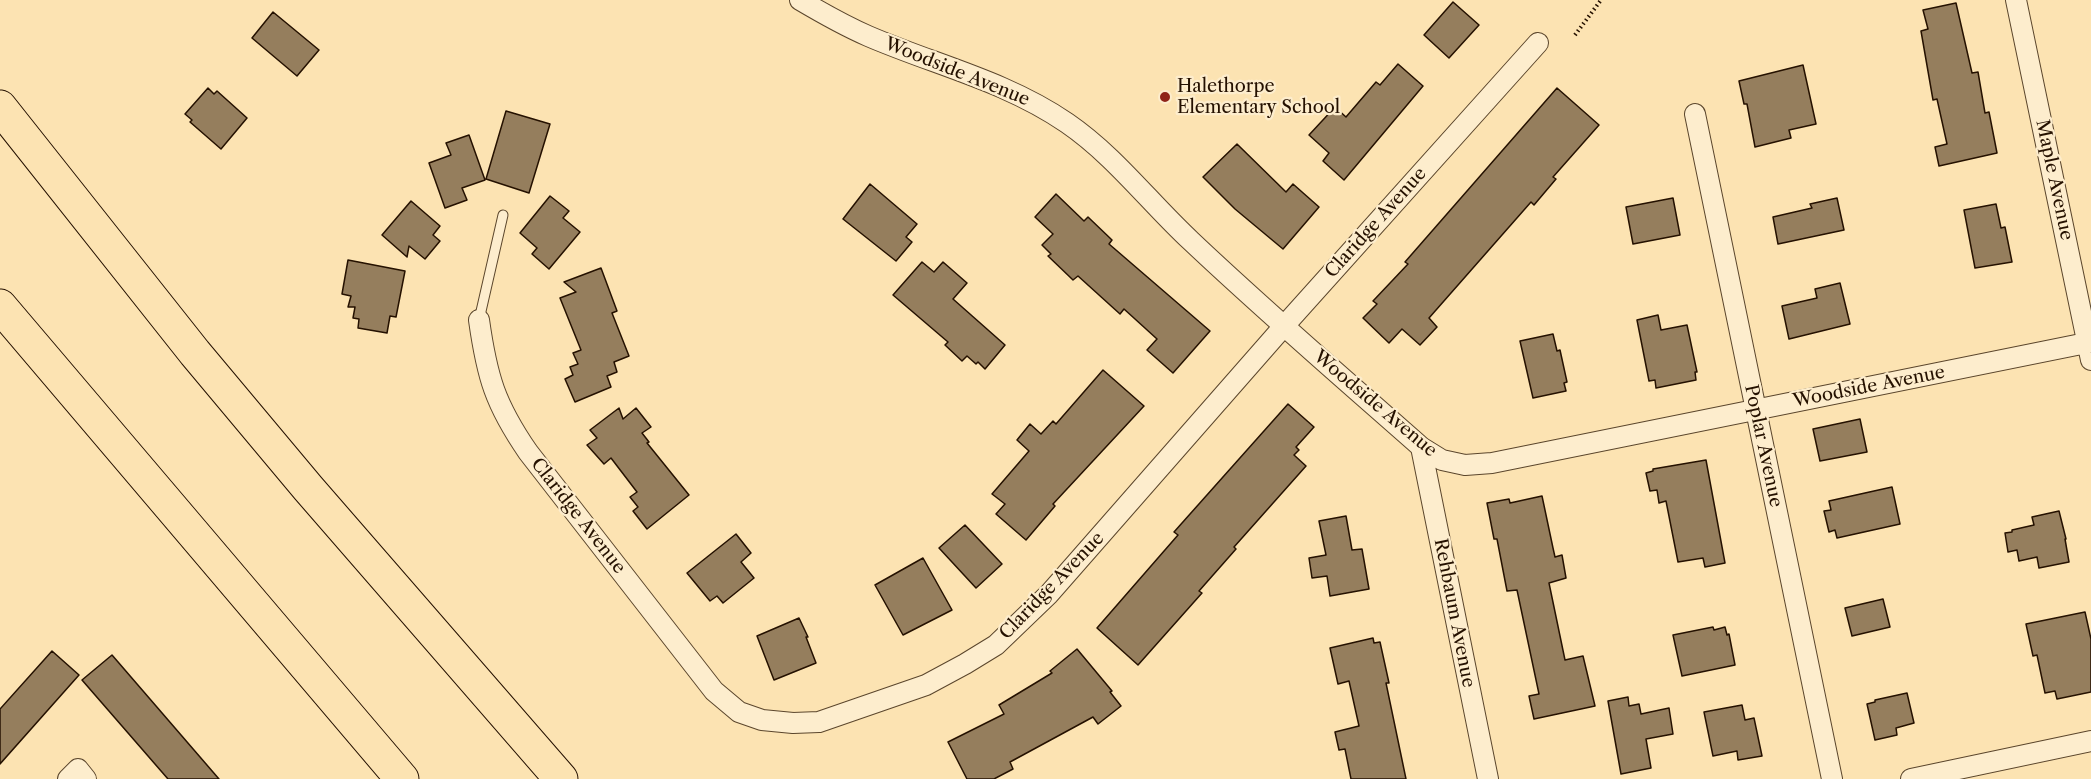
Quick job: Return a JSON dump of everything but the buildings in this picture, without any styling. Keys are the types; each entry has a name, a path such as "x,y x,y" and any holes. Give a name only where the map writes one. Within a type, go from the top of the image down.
{"highway":[{"path":"0,107 195,353 308,488 561,779"},
{"path":"0,306 402,779"}],"street":[{"name":"Woodside Avenue","path":"800,0 868,36 987,80 1026,98 1067,123 1108,156 1190,240 1284,326 1421,447 1442,460 1465,465 1492,463 1756,410 2090,349"},
{"name":"Maple Avenue","path":"2016,0 2090,349"},
{"name":"Claridge Avenue","path":"479,320 484,361 492,389 507,422 528,453 714,691 739,712 762,720 793,723 819,722 926,686 996,645 1049,594 1284,326 1538,43"},
{"name":"Poplar Avenue","path":"1695,114 1832,779"},
{"name":"Rehbaum Avenue","path":"1421,447 1488,779"},
{"path":"1911,779 2091,741"},
{"path":"68,779 78,769 87,779"}],"lane":[{"path":"479,320 503,215"}],"path":[{"path":"1575,35 1601,0"}],"place":[{"name":"Halethorpe Elementary School","path":"1165,97"}]}
